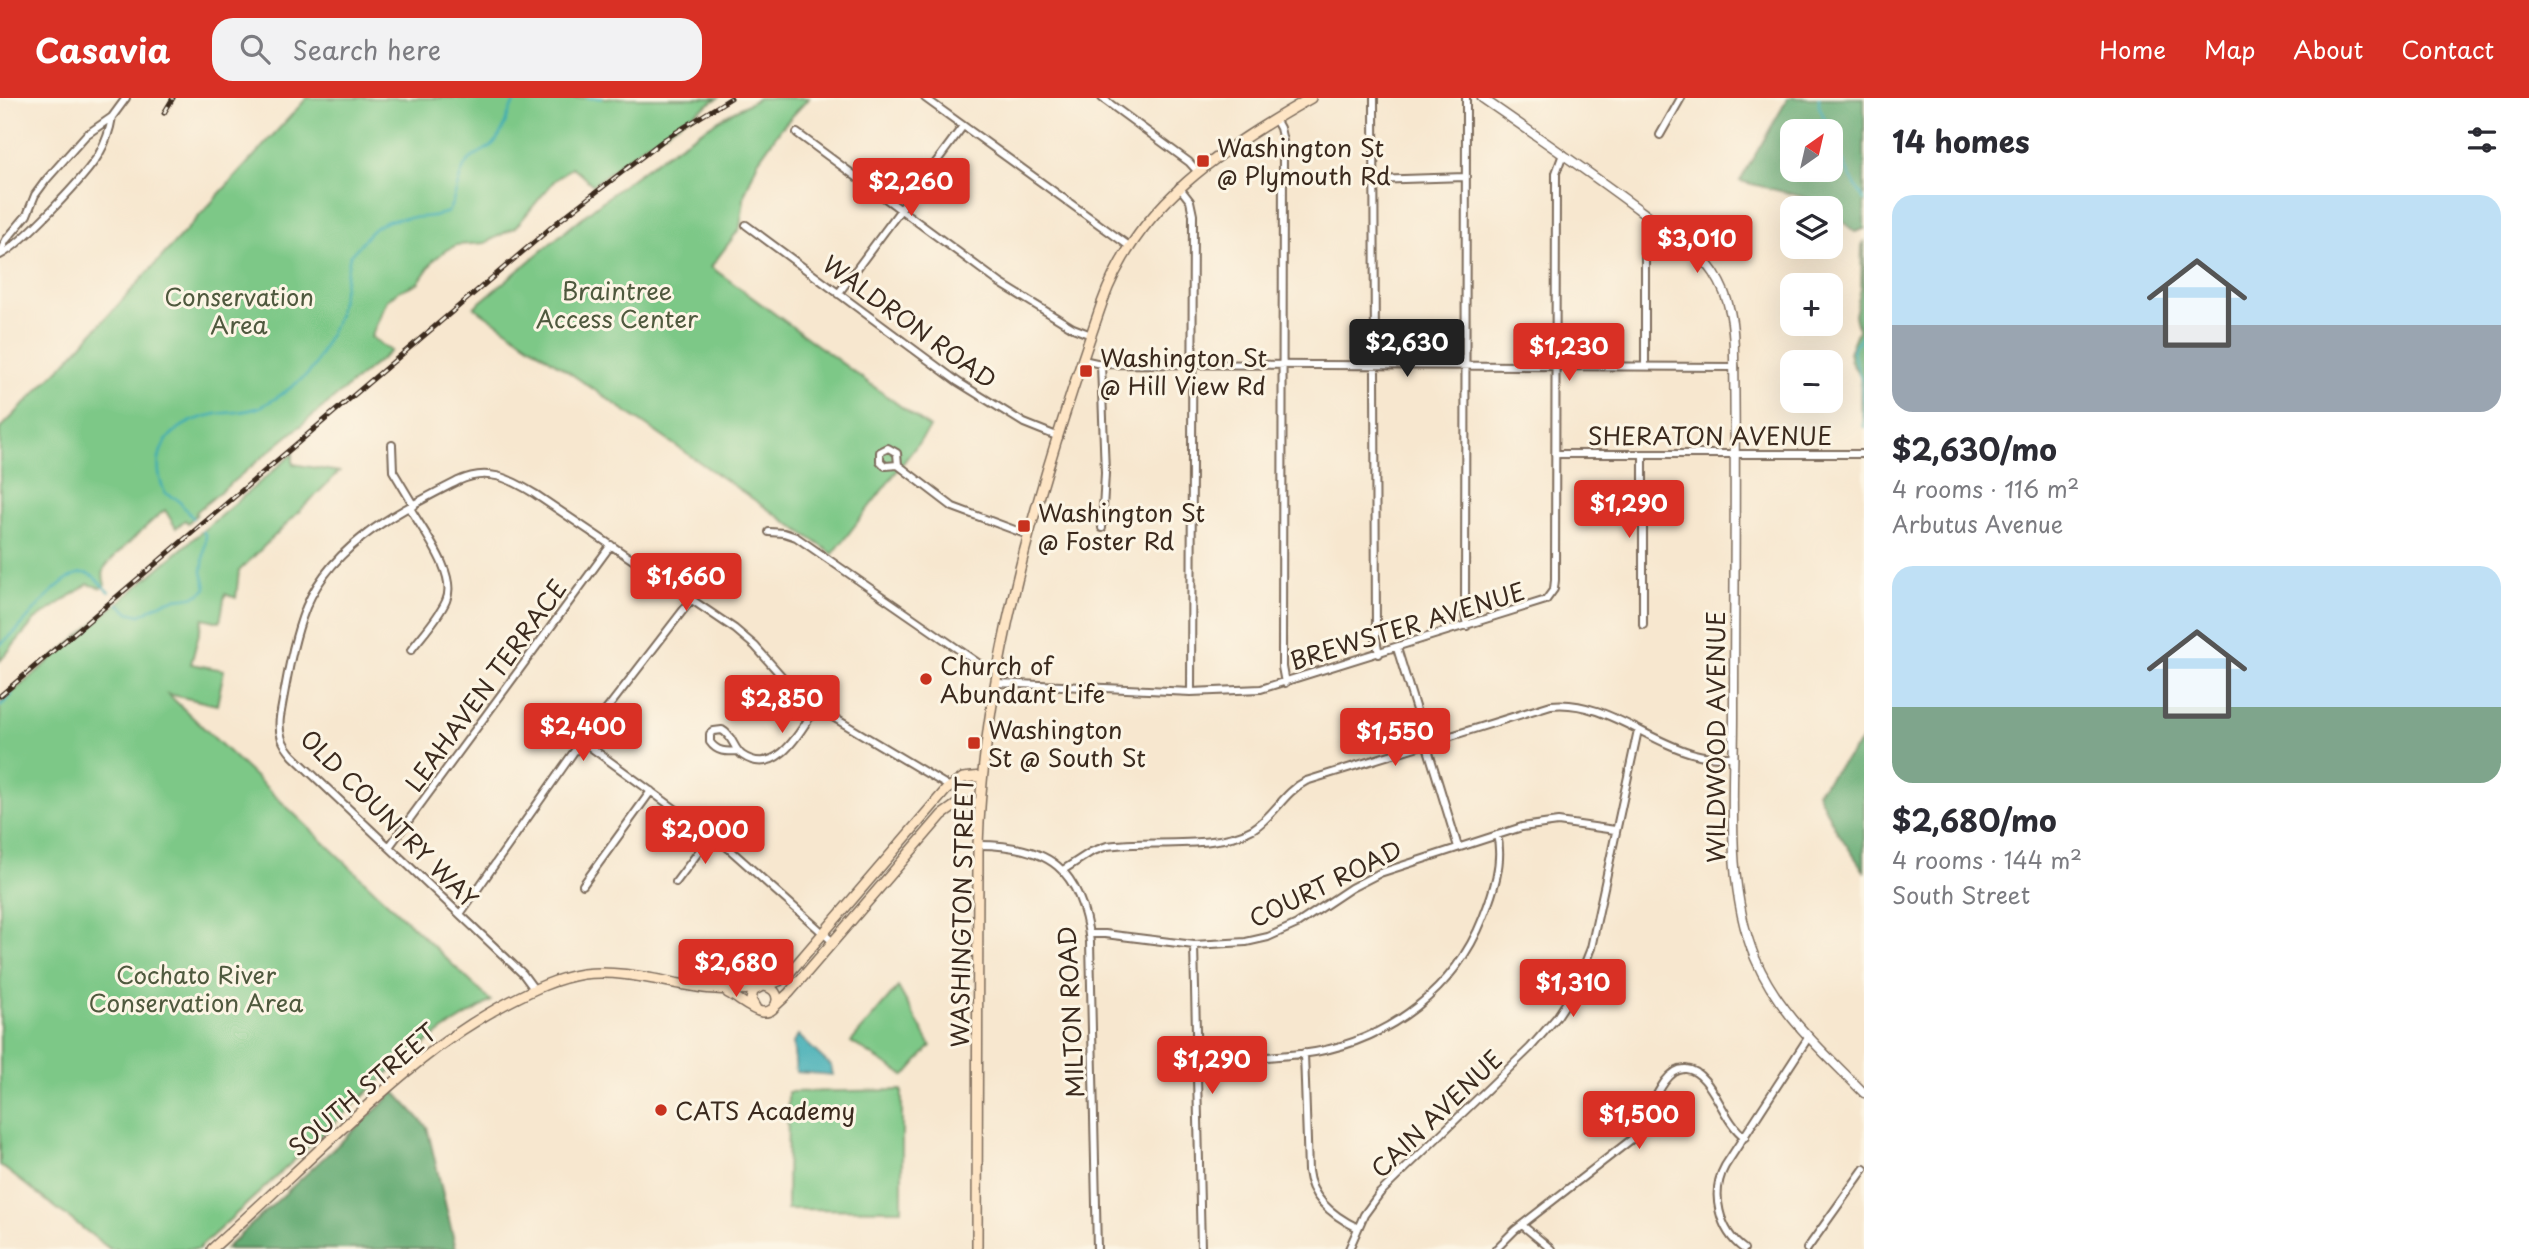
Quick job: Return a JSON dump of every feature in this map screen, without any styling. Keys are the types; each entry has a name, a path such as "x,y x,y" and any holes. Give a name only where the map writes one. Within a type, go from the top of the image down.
{"main road":[{"name":"WASHINGTON STREET","path":"977,1249 980,803 997,683 1028,535 1091,335 1110,282 1129,246 1148,219 1179,187 1275,119 1311,98"},
{"path":"980,803 959,803 942,815 785,998 766,1012 756,1009 751,997 762,987 779,982 786,976 950,786 963,778 982,776"},
{"name":"SOUTH STREET","path":"212,1249 416,1063 471,1024 534,989 574,976 603,973 650,977 719,990 762,987"},
{"path":"762,987 772,989 776,995 774,1007"},
{"name":"SOUTH STREET","path":"719,990 756,1009"}],"street":[{"path":"0,253 6,240 27,215 46,180 86,135 112,117 127,98"},
{"path":"925,98 1129,246"},
{"path":"1102,98 1189,162 1198,172"},
{"path":"1374,98 1376,639 1379,654"},
{"path":"1466,98 1465,614 1468,626"},
{"name":"WILDWOOD AVENUE","path":"1482,98 1563,153 1697,253 1714,273 1729,305 1735,366 1735,878 1742,919 1763,974 1780,1004 1808,1038 1864,1093"},
{"path":"1660,135 1681,98"},
{"path":"0,253 22,241 93,164 107,139 112,117"},
{"path":"1275,119 1283,141 1284,683"},
{"path":"838,294 963,126"},
{"path":"797,133 1007,288 1073,328 1091,335"},
{"name":"BREWSTER AVENUE","path":"997,683 1191,692 1252,691 1538,605 1546,600 1552,593 1555,580 1556,177 1557,164 1563,153"},
{"path":"1373,180 1465,177"},
{"path":"1179,187 1190,201 1193,215 1191,692"},
{"path":"1645,366 1646,237 1653,219"},
{"name":"WALDRON ROAD","path":"746,225 978,395 1024,423 1059,437"},
{"path":"1083,360 1101,364 1735,366"},
{"path":"1101,364 1105,473 1102,528"},
{"path":"392,445 393,471 445,570 449,586 448,596 440,611 411,650"},
{"name":"SHERATON AVENUE","path":"1555,454 1864,454"},
{"path":"1643,454 1643,625"},
{"path":"898,466 953,507 1028,535"},
{"name":"OLD COUNTRY WAY","path":"534,989 523,974 289,751 281,737 279,722 300,622 316,587 335,560 350,546 463,478 494,474 527,489 749,640 795,689 816,707 950,786"},
{"path":"769,531 796,537 981,666 999,672"},
{"name":"LEAHAVEN TERRACE","path":"389,847 611,545"},
{"path":"460,914 582,741 691,600"},
{"path":"1397,648 1458,847"},
{"path":"978,845 1003,845 1029,851 1048,858 1063,870 1091,852 1107,846 1211,841 1235,837 1262,822 1301,783 1537,708 1558,704 1587,708 1696,755 1734,757"},
{"path":"737,751 733,739 725,731 716,730 710,734 710,742 716,748 737,751 758,761 768,760 779,755 796,739 816,707"},
{"name":"CAIN AVENUE","path":"1349,1249 1372,1203 1384,1188 1515,1064 1545,1032 1571,997 1591,948 1638,730"},
{"path":"582,741 712,834 834,942"},
{"path":"583,885 651,791"},
{"name":"COURT ROAD","path":"1089,934 1194,945 1238,944 1275,934 1304,920 1344,892 1373,876 1530,825 1574,823 1615,830"},
{"path":"676,882 712,834"},
{"path":"1197,1061 1304,1053 1343,1045 1385,1028 1413,1010 1446,979 1469,948 1487,909 1499,859 1497,835"},
{"name":"MILTON ROAD","path":"1063,870 1081,903 1089,934 1097,1249"},
{"path":"1194,945 1201,1249"},
{"path":"1744,1249 1732,1240 1725,1229 1718,1190 1723,1170 1808,1038"},
{"path":"1304,1053 1308,1171 1311,1186 1325,1206 1358,1228"},
{"path":"1496,1249 1522,1224 1632,1139 1647,1120 1665,1080 1678,1070 1689,1069 1701,1074 1732,1126 1745,1137"},
{"path":"1807,1249 1864,1169"},
{"path":"1522,1224 1551,1249"}],"green space":[{"name":"Conservation Area","path":"307,98 718,98 643,146 593,185 572,167 554,181 516,227 485,243 457,245 446,250 434,260 418,283 399,291 387,300 371,337 391,351 196,512 188,523 185,520 176,528 165,510 107,565 103,573 105,585 101,588 88,584 35,620 0,661 0,429 64,364"},
{"name":"Braintree Access Center","path":"759,98 809,98 782,127 758,161 745,193 740,228 711,267 930,428 833,554 474,307 646,168 720,119"},
{"path":"1788,98 1864,98 1864,229 1855,232 1843,221 1843,196 1800,196 1740,181"},
{"path":"1864,242 1864,423 1860,408 1860,376 1851,362 1849,352 1858,330 1855,315 1861,288"},
{"name":"Cochato River Conservation Area","path":"293,454 293,464 339,472 239,571 236,598 225,594 220,622 203,618 191,664 224,670 217,705 168,694 491,1001 442,1031 396,1066 198,1249 110,1249 0,1165 0,703"},
{"path":"1864,738 1864,871 1835,828 1817,792"},
{"path":"898,987 931,1046 905,1076 851,1042"},
{"path":"902,1090 902,1210 787,1209 788,1092"},
{"path":"395,1092 427,1127 456,1249 225,1249"}],"water":[{"path":"798,1035 831,1066 833,1075 796,1072 793,1043"}],"waterway":[{"path":"193,518 177,499 165,493 159,464 166,441 174,432 197,419 260,407 309,373 338,317 350,255 372,230 381,224 397,219 448,212 465,165 496,141 517,98"},
{"path":"587,98 602,98"},
{"path":"1819,98 1819,106 1825,119"},
{"path":"1843,161 1864,200"},
{"path":"1864,333 1852,350 1861,380 1864,427"},
{"path":"118,603 128,612 140,615 163,602 193,597 202,592 206,588 202,572 206,536 203,531"},
{"path":"0,645 56,588 74,575 87,573 109,592"},
{"path":"0,706 12,693"}],"railway":[{"path":"164,113 173,98"},
{"path":"0,696 560,220 665,139 731,98"}],"place":[{"name":"Washington St @ Plymouth Rd","path":"1203,161"},
{"name":"Washington St @ Hill View Rd","path":"1086,371"},
{"name":"Washington St @ Foster Rd","path":"1024,526"},
{"name":"Church of Abundant Life","path":"926,679"},
{"name":"Washington St @ South St","path":"974,743"},
{"name":"CATS Academy","path":"661,1110"}]}
